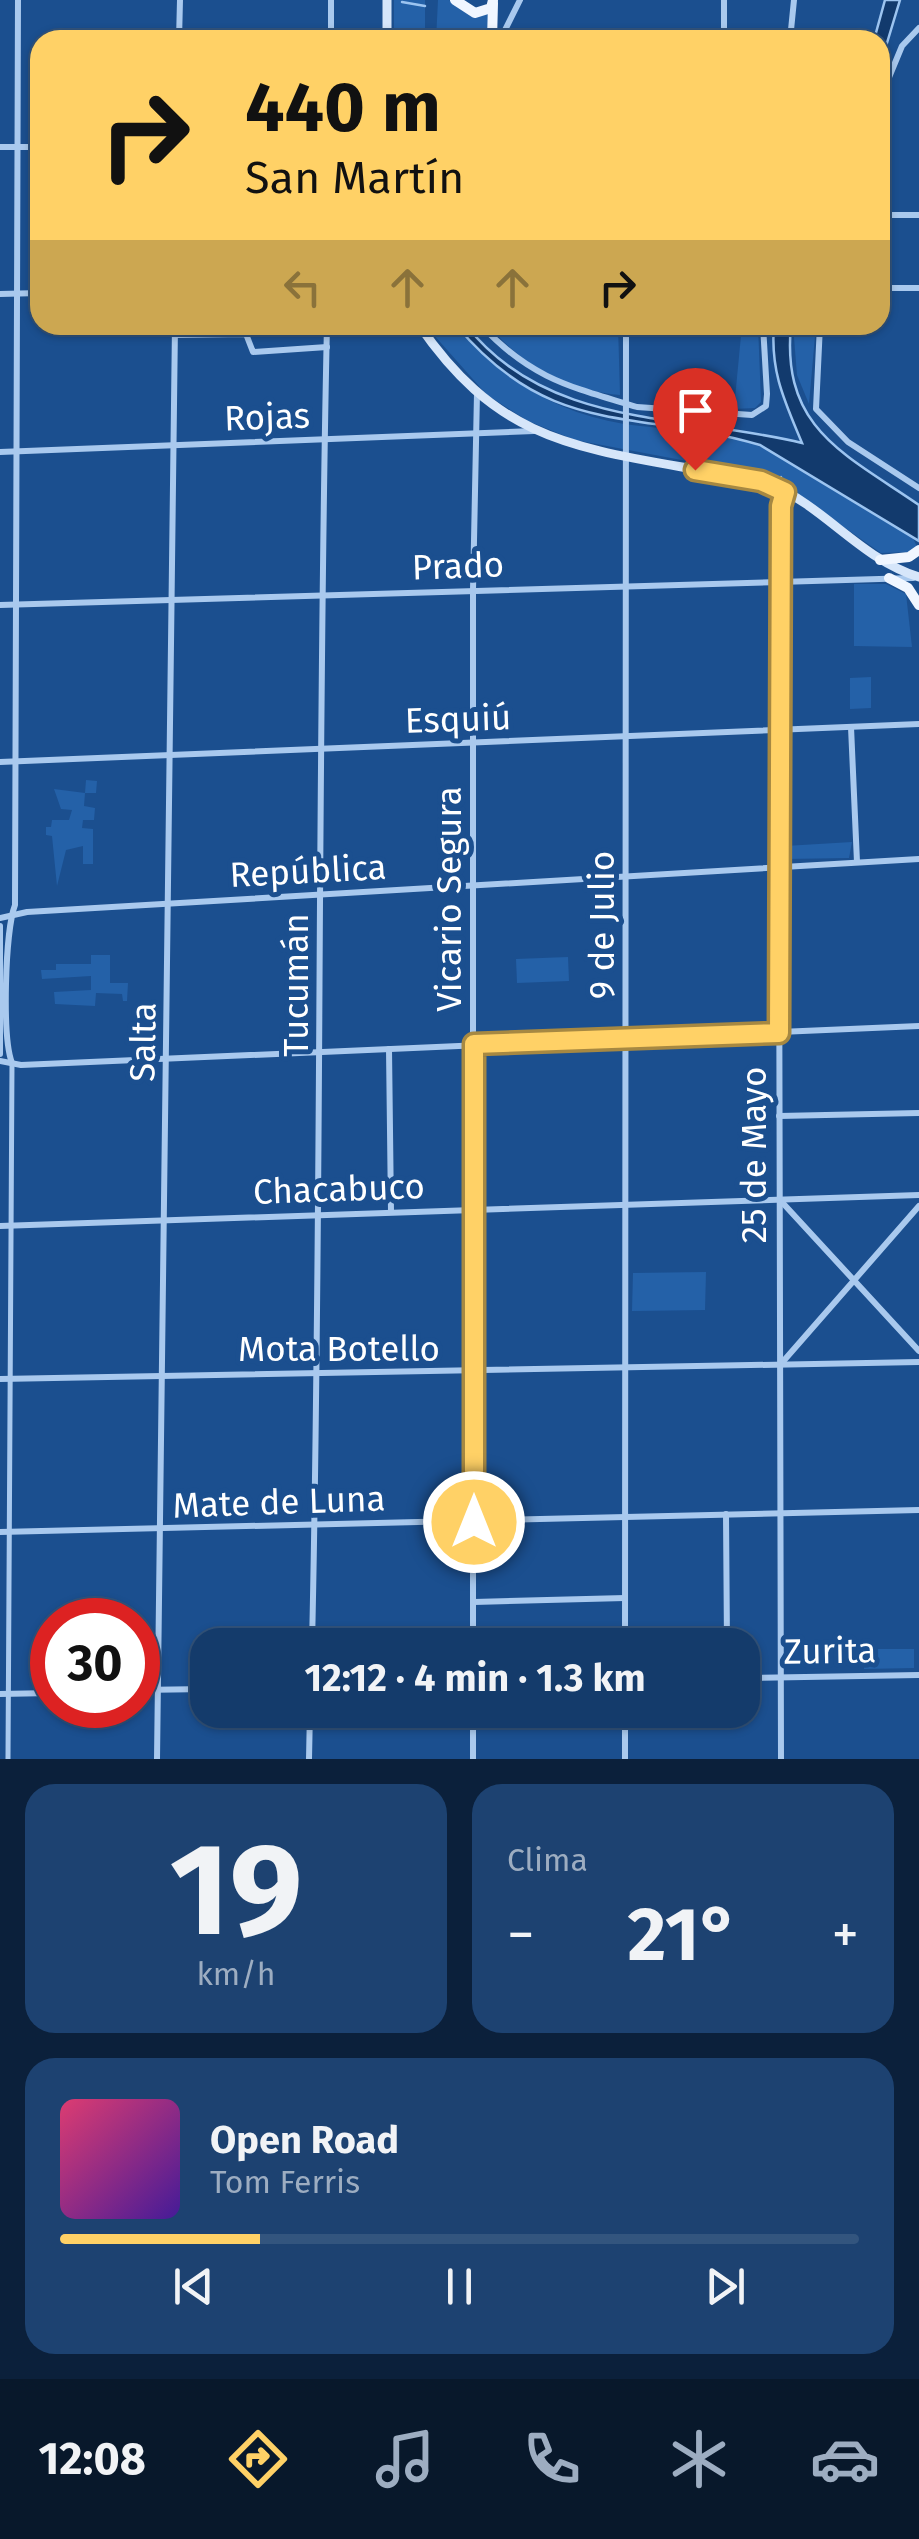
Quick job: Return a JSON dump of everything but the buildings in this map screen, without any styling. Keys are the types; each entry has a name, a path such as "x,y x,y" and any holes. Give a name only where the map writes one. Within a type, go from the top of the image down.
{"main road":[{"path":"387,0 387,30"},
{"path":"455,0 475,13 493,2 495,30"},
{"path":"427,335 477,393 535,431 578,448 761,481 785,492 880,560 919,578"},
{"path":"880,560 908,556 919,550"},
{"path":"889,578 908,588 919,605"}],"street":[{"path":"8,1759 4,1694 11,1532 13,1225 12,1064 8,1044 10,916 15,905 18,0"},
{"path":"179,30 180,0"},
{"path":"331,0 331,30"},
{"path":"502,30 520,0"},
{"path":"724,0 724,30"},
{"path":"791,30 794,0"},
{"path":"890,75 902,46 919,28"},
{"path":"0,147 30,147"},
{"path":"890,215 919,215"},
{"path":"890,288 919,288"},
{"path":"0,294 30,293"},
{"name":"Salta","path":"160,1650 175,335"},
{"path":"246,335 252,352 327,347"},
{"name":"Tucumán","path":"312,1628 321,1215 321,750 327,335"},
{"path":"493,335 541,376 628,408 739,415 760,412 767,394 764,335"},
{"name":"9 de Julio","path":"625,1628 626,335"},
{"path":"820,335 816,410 848,442 919,488"},
{"name":"Vicario Segura","path":"473,1628 472,590 477,393"},
{"name":"Rojas","path":"0,452 535,431"},
{"name":"25 de Mayo","path":"780,1759 778,1116 781,579 785,492"},
{"name":"Prado","path":"0,605 781,579 919,578"},
{"name":"Esquiú","path":"0,762 919,724"},
{"path":"851,727 857,862"},
{"name":"República","path":"0,922 10,916 169,903 919,859"},
{"path":"0,922 0,1057 12,1064 919,1026"},
{"path":"390,1049 391,1212"},
{"path":"778,1116 919,1113"},
{"name":"Chacabuco","path":"0,1226 919,1195"},
{"path":"779,1199 919,1351"},
{"path":"780,1366 919,1206"},
{"name":"Mota Botello","path":"0,1378 474,1373 919,1362"},
{"name":"Mate de Luna","path":"0,1532 919,1510"},
{"path":"726,1514 727,1628"},
{"path":"474,1602 625,1598"},
{"name":"Zurita","path":"760,1678 919,1675"},
{"path":"160,1690 190,1689"},
{"path":"4,1694 30,1693"},
{"name":"Salta","path":"156,1759 157,1728"},
{"path":"309,1759 310,1728"},
{"path":"472,1728 473,1759"},
{"path":"625,1728 625,1759"}],"shaded area":[{"path":"394,0 425,0 425,30 394,30"},
{"path":"438,0 449,0 473,16 491,12 490,30 436,30"},
{"path":"885,0 900,0 890,33 877,30"},
{"path":"434,335 464,335 510,377 575,411 624,424 722,436 772,451 913,538 917,547 912,552 881,553 772,477 575,440 528,421 487,395"},
{"path":"466,335 476,335 499,359 537,384 577,401 666,421 802,443 780,386 774,358 773,335 791,335 796,390 808,414 843,453 919,505 919,541 760,445 562,404 527,387 492,362"},
{"path":"497,335 618,335 620,395 582,388 547,373"},
{"path":"741,335 758,335 761,402 755,408 734,409"},
{"path":"794,335 815,335 809,404 797,375"},
{"path":"854,584 886,584 906,594 912,647 854,646"},
{"path":"871,677 871,708 850,709 850,678"},
{"path":"86,780 97,781 96,793 85,793"},
{"path":"54,789 85,793 84,806 95,808 94,820 83,820 82,828 93,829 93,864 83,864 83,846 66,850 57,886 52,836 46,835 46,827 51,827 52,820 69,820 72,810 61,809"},
{"path":"852,842 849,858 785,859 785,846"},
{"path":"91,955 110,955 110,983 128,983 127,1001 123,1001 122,994 96,993 95,1006 55,1004 54,992 91,990 91,976 42,979 41,970 56,970 56,964 91,964"},
{"path":"568,957 569,981 517,983 516,959"},
{"path":"706,1272 705,1310 632,1311 633,1273"},
{"path":"878,1649 914,1649 914,1668 864,1669 864,1656 878,1655"}],"waterway":[{"path":"402,2 425,6"},
{"path":"772,483 781,477"}],"route":[{"path":"474,1522 474,1044 779,1033 781,506 785,492 761,481 695,470"}]}
